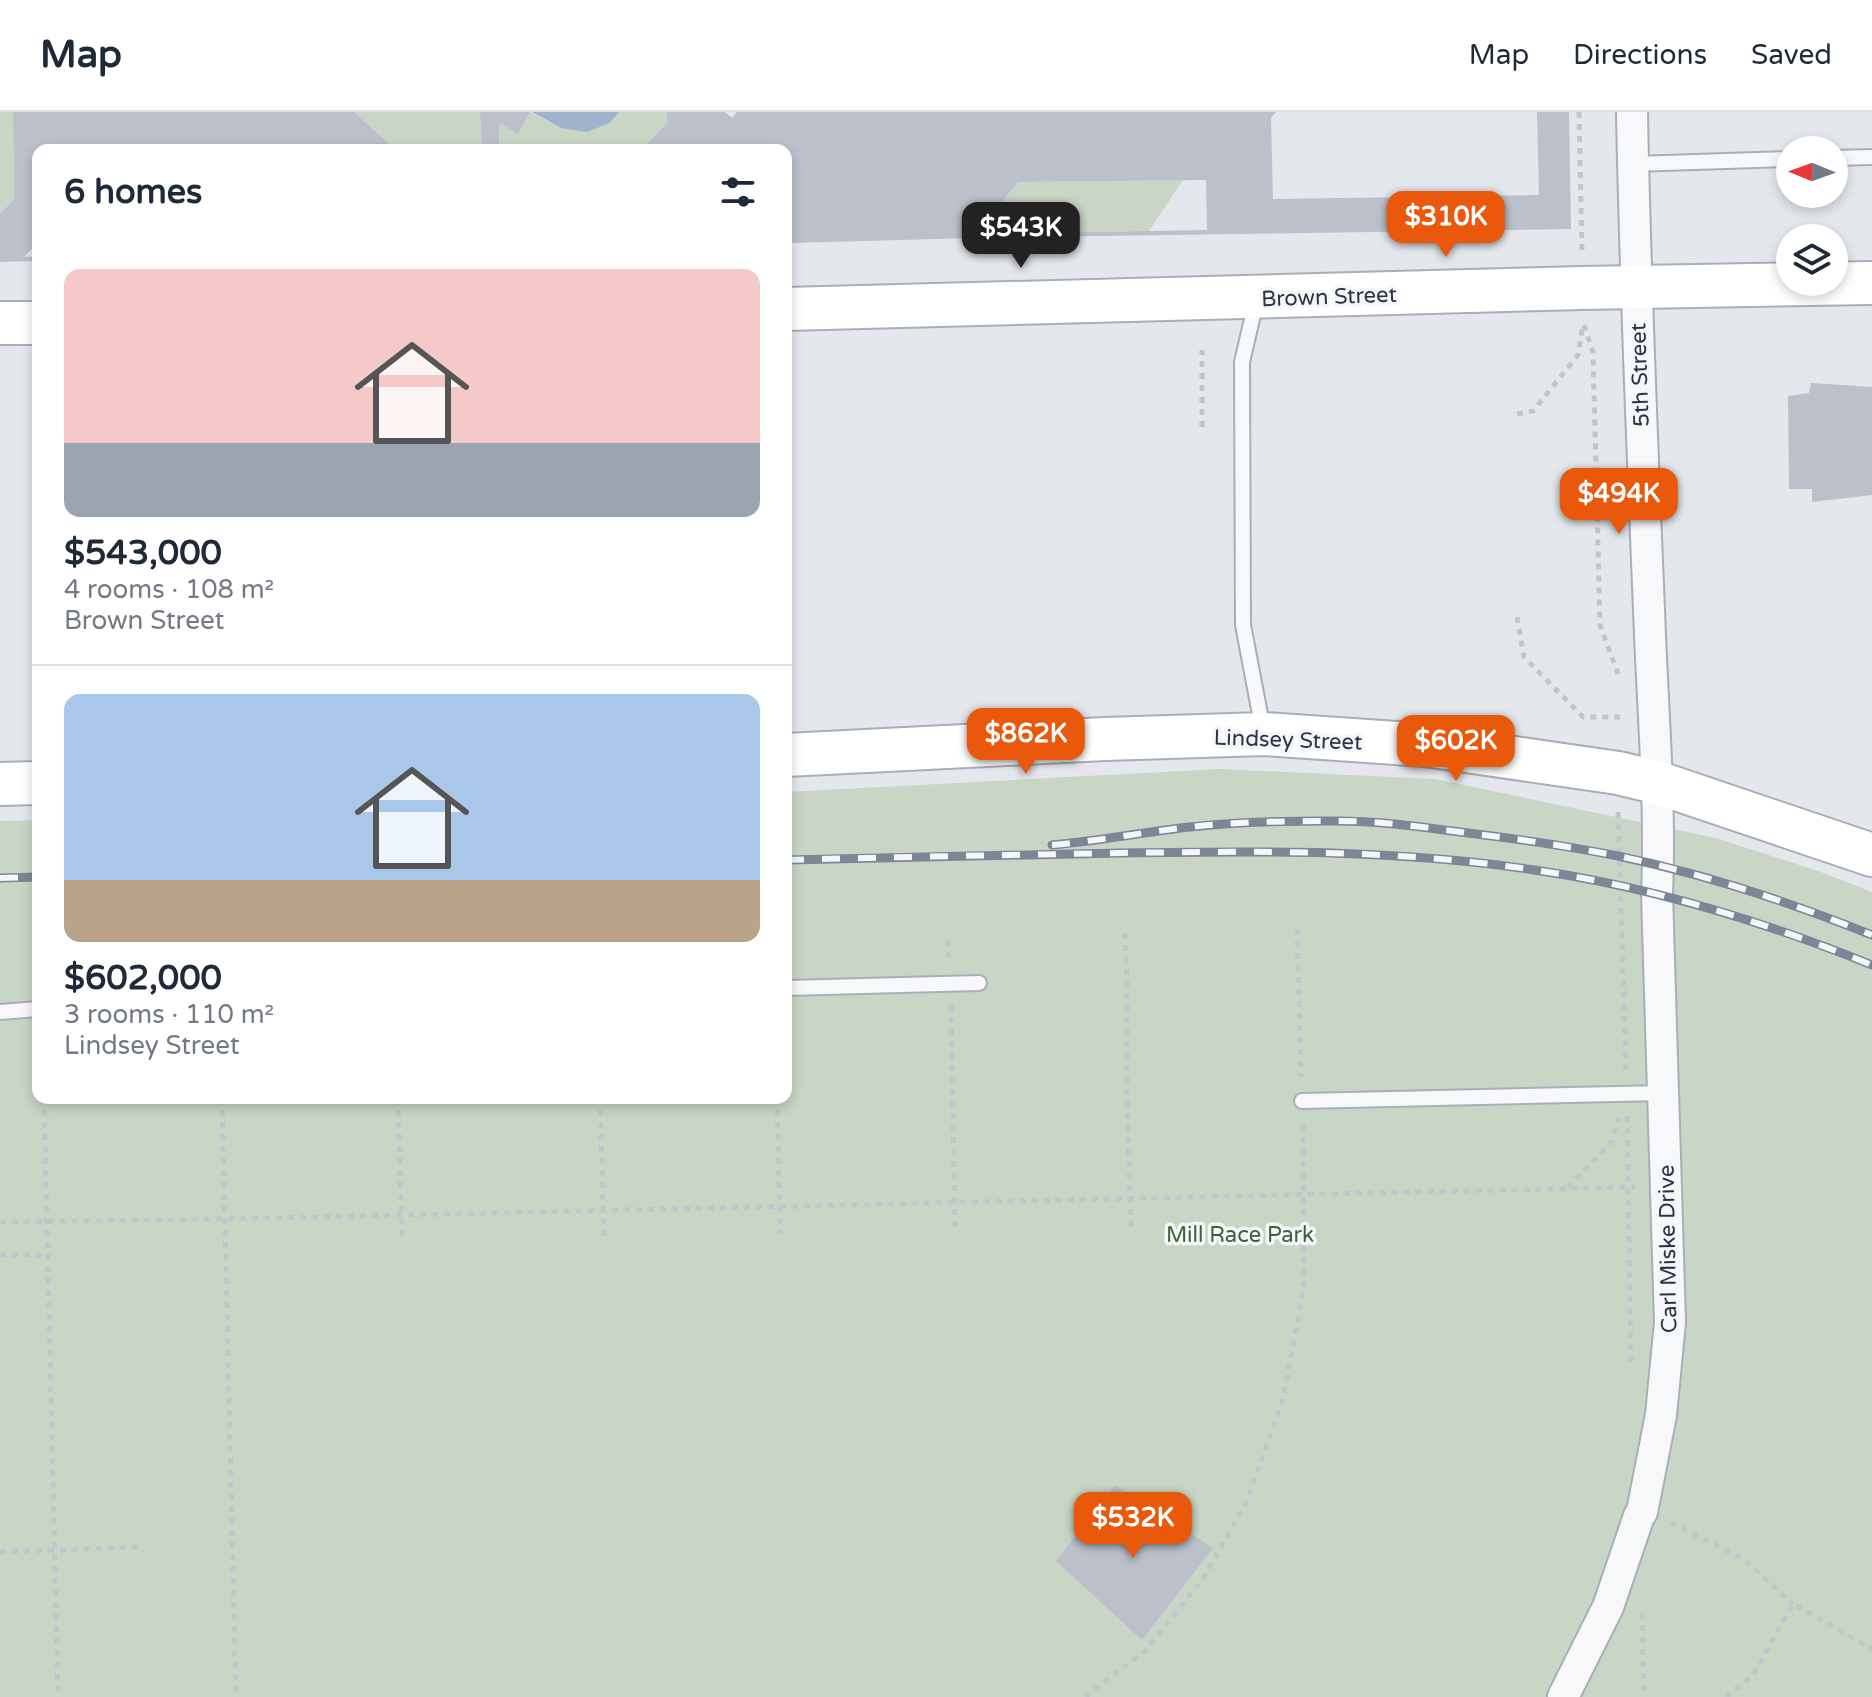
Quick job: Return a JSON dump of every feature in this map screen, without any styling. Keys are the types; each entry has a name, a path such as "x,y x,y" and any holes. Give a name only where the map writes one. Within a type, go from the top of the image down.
{"main road":[{"name":"Brown Street","path":"792,309 1872,283"},
{"path":"0,323 32,323"},
{"name":"Lindsey Street","path":"792,755 1264,734 1425,745 1618,773 1656,782 1872,855"},
{"path":"0,784 32,783"}],"street":[{"name":"5th Street","path":"1632,112 1656,782"},
{"name":"Carl Miske Drive","path":"1563,1697 1608,1607 1642,1512 1661,1415 1670,1322 1656,782"}],"lane":[{"path":"1848,158 1872,157"},
{"path":"1633,164 1776,159"},
{"path":"1257,298 1242,362 1243,625 1264,734"},
{"path":"792,988 979,983"},
{"path":"0,1012 32,1009"},
{"path":"1302,1101 1663,1093"}],"path":[{"path":"1517,414 1533,411 1578,355 1583,323"},
{"path":"1202,350 1202,427"},
{"path":"1517,617 1524,657 1583,717 1620,717"},
{"path":"1085,1697 1145,1651 1203,1579 1246,1503 1283,1399 1304,1286 1297,929"},
{"path":"1125,933 1131,1228"},
{"path":"948,940 955,1228"},
{"path":"1568,1188 1612,1141 1626,1094"},
{"path":"44,1104 58,1697"},
{"path":"222,1104 236,1697"},
{"path":"398,1104 402,1242"},
{"path":"600,1104 604,1238"},
{"path":"777,1104 780,1233"},
{"path":"0,1222 1666,1187"},
{"path":"0,1255 47,1255"},
{"path":"0,1552 139,1547"},
{"path":"1726,1697 1753,1675 1793,1604 1872,1649"}],"green space":[{"path":"0,112 13,112 14,199 0,214"},
{"path":"354,112 480,113 482,144 389,144"},
{"path":"530,112 561,128 610,123 619,112 667,112 667,123 647,144 499,144 499,123 518,134"},
{"path":"1183,180 1149,231 976,234 1018,182"},
{"name":"Mill Race Park","path":"1220,769 1435,779 1716,838 1872,892 1872,1697 0,1697 0,821 32,820 32,1104 792,1104 792,792"}],"water":[{"path":"532,112 619,112 610,123 587,132 561,128"}],"building":[{"path":"13,112 354,112 389,144 32,144 32,248 24,257 32,256 32,261 0,262 0,214 14,199"},
{"path":"480,112 530,112 518,134 499,123 499,144 482,144"},
{"path":"667,112 725,112 732,118 737,112 1276,112 1271,118 1273,199 1539,195 1537,112 1569,112 1571,229 792,243 792,144 647,144 667,123","holes":["1206,180 1207,230 976,234 1018,182"]},
{"path":"1811,383 1872,387 1872,495 1812,502 1812,489 1789,489 1788,396 1809,393"},
{"path":"1115,1485 1213,1548 1142,1640 1056,1561"}],"railway":[{"path":"1052,845 1242,823 1346,821 1398,824 1543,843 1650,863 1746,890 1872,935"},
{"path":"792,860 1225,852 1383,855 1488,864 1584,878 1668,897 1750,921 1872,965"},
{"path":"0,878 32,877"}]}
